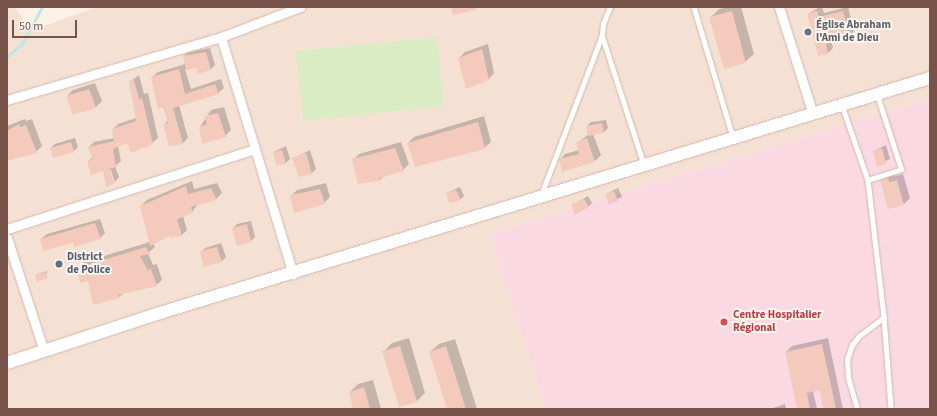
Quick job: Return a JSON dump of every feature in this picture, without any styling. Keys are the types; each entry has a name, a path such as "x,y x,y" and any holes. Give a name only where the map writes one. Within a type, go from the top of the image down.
{"street":[{"path":"7,100 221,37 300,7"},
{"path":"779,7 813,114"},
{"path":"221,37 293,274"},
{"path":"7,363 644,164 734,139 876,93 930,78"},
{"path":"7,229 254,149"},
{"path":"7,238 44,351"}],"lane":[{"path":"540,197 602,35 603,24 610,7"},
{"path":"694,7 734,139"},
{"path":"602,35 644,164"},
{"path":"868,180 901,169 876,93"},
{"path":"842,105 868,180 884,317 891,409"},
{"path":"857,409 848,377 847,360 852,345 859,336 884,317"}],"shaded area":[{"path":"7,7 15,7 30,31 97,7 930,7 930,409 7,409"},
{"name":"Centre Hospitalier Régional","path":"930,99 930,409 547,409 490,234"}],"green space":[{"path":"437,37 444,106 303,121 296,51"}],"building":[{"path":"451,7 476,7 476,10 453,15"},
{"path":"732,11 746,63 724,69 709,17"},
{"path":"817,11 819,17 843,11 850,37 826,44 828,54 818,56 807,14"},
{"path":"482,49 489,80 466,89 458,58"},
{"path":"206,52 211,70 198,74 196,68 186,70 183,56"},
{"path":"179,69 185,94 215,84 219,94 173,108 183,144 169,146 163,124 168,123 164,107 158,109 151,77"},
{"path":"134,80 139,99 142,98 153,144 131,153 127,143 113,149 116,167 109,169 115,183 106,187 103,171 91,175 87,161 93,159 88,147 114,141 112,129 136,121 129,81"},
{"path":"89,89 96,108 73,115 66,96"},
{"path":"218,113 226,137 202,144 199,127 207,124 204,116"},
{"path":"478,122 485,149 415,167 407,143"},
{"path":"602,123 604,133 588,136 586,126"},
{"path":"19,124 20,127 26,125 37,153 7,161 7,131"},
{"path":"587,138 595,162 562,172 559,159 579,154 576,142"},
{"path":"71,142 74,152 53,158 50,148"},
{"path":"395,148 404,171 379,178 380,181 358,184 352,159"},
{"path":"882,148 886,164 877,167 873,151"},
{"path":"282,150 286,164 276,165 273,152"},
{"path":"306,153 312,174 299,177 292,158"},
{"path":"888,177 889,182 897,180 904,205 888,209 880,180"},
{"path":"186,186 188,194 211,188 217,200 191,207 193,213 177,219 182,236 171,238 170,236 150,246 140,206"},
{"path":"320,189 325,204 294,213 290,195"},
{"path":"456,190 461,200 449,203 446,193"},
{"path":"614,191 618,201 609,204 605,194"},
{"path":"584,199 589,207 575,215 571,204"},
{"path":"95,223 101,239 74,247 73,243 43,251 40,239"},
{"path":"247,224 251,242 237,246 232,228"},
{"path":"146,247 150,254 140,256 148,270 151,269 157,286 118,295 120,298 93,305 88,281 80,283 77,268"},
{"path":"217,247 222,262 203,267 200,251"},
{"path":"46,272 48,278 37,282 35,275"},
{"path":"822,344 836,409 823,409 820,390 807,393 810,409 797,409 785,352"},
{"path":"400,346 417,402 399,407 382,351"},
{"path":"446,346 466,409 447,409 429,352"},
{"path":"364,387 370,409 353,409 349,392"}],"waterway":[{"path":"7,57 22,44 42,7"}],"place":[{"name":"Église Abraham l'Ami de Dieu","path":"808,32"},
{"name":"District de Police","path":"59,264"},
{"name":"Centre Hospitalier Régional","path":"724,322"}]}
